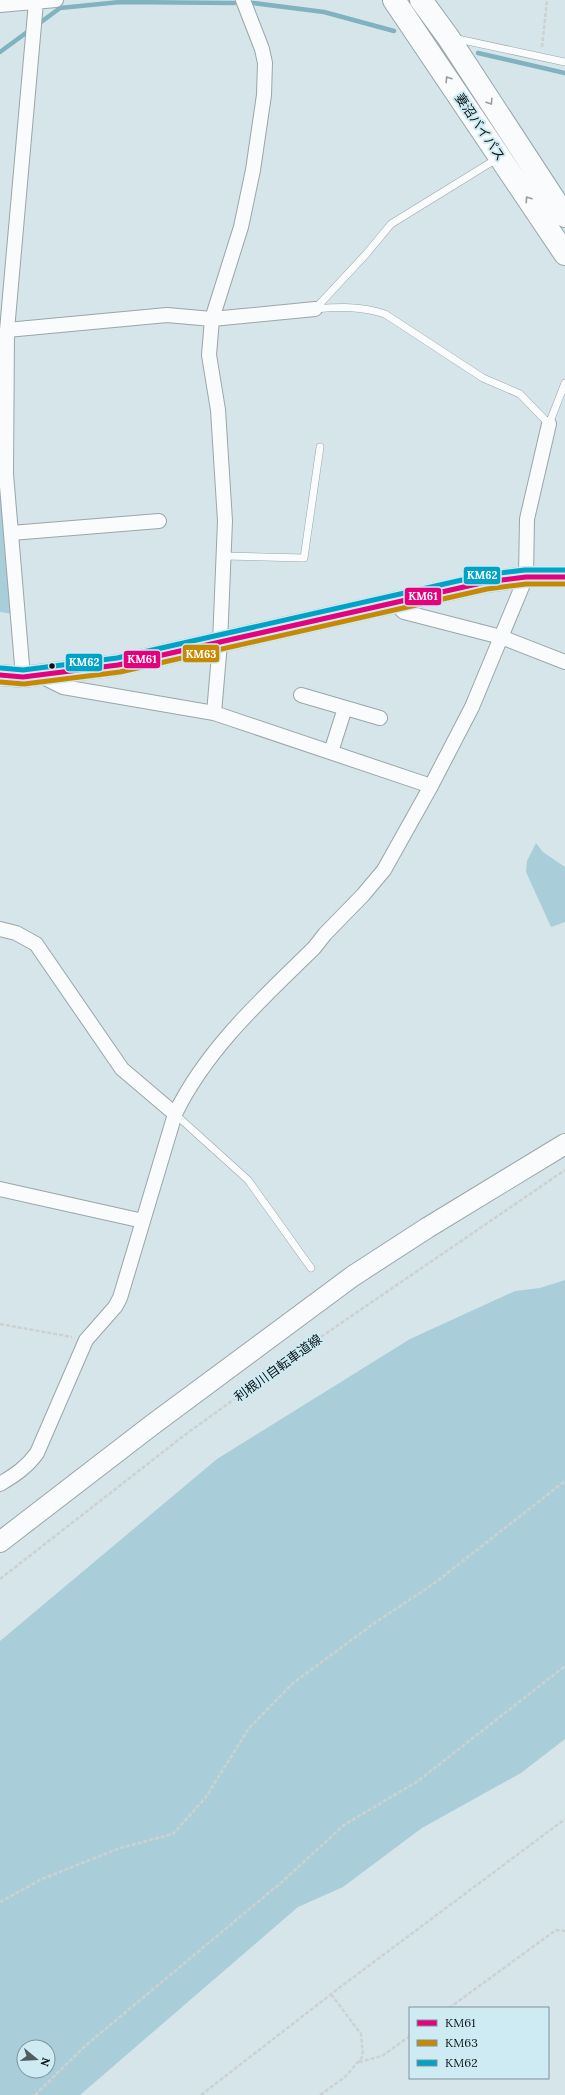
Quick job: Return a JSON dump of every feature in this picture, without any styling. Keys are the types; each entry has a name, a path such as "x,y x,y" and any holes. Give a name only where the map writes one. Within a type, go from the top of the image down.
{"highway":[{"name":"妻沼バイパス","path":"394,0 500,157 559,215"},
{"name":"妻沼バイパス","path":"421,0 448,37 559,215 565,254"}],"street":[{"path":"0,5 56,0"},
{"path":"214,713 225,556 225,520 218,410 209,355 212,319 241,227 253,170 264,95 265,63 262,49 243,0"},
{"path":"31,676 11,534 6,474 4,330 36,2"},
{"path":"4,330 167,315 212,319 315,309"},
{"path":"0,1484 29,1464 37,1453 86,1340 115,1307 120,1298 176,1114 184,1096 209,1059 234,1028 314,948 384,870 431,786 472,707 526,577 527,520 549,424"},
{"path":"11,534 159,521"},
{"path":"0,674 31,676 118,665 486,582 526,577 565,577"},
{"path":"393,602 404,612 501,637 565,662"},
{"path":"31,676 63,687 214,713 431,786"},
{"path":"301,695 380,718"},
{"path":"331,752 345,708"},
{"path":"0,929 16,933 36,944 122,1069 148,1093 176,1114"},
{"path":"0,1542 183,1402 353,1276 427,1228 565,1144"},
{"path":"0,1189 143,1221"}],"lane":[{"path":"448,37 464,39 565,62"},
{"path":"315,309 367,253 391,224 500,157"},
{"path":"315,309 351,306 368,308 385,314 483,378 520,394 549,424 565,383"},
{"path":"225,556 304,558 320,447"},
{"path":"176,1114 248,1180 311,1268"}],"path":[{"path":"540,57 547,0"},
{"name":"利根川自転車道線","path":"0,1579 186,1434 274,1370 565,1170"},
{"path":"0,1324 86,1340"},
{"path":"0,1902 42,1879 120,1848 173,1834 206,1797 249,1728 292,1683 376,1622 432,1585 565,1481"},
{"path":"34,2095 85,2046 283,1881 344,1825 418,1781 565,1666"},
{"path":"201,2095 331,1994 565,1819"},
{"path":"450,2007 556,1930 565,1931"},
{"path":"320,2095 345,2077 363,2056 361,2034 331,1994"},
{"path":"358,2062 382,2056 409,2037"}],"shaded area":[{"path":"0,457 13,614 0,612"},
{"path":"536,843 543,852 565,867 565,922 551,927 526,872 527,861"},
{"path":"565,1280 565,1739 521,1773 422,1828 343,1887 298,1907 80,2095 0,2095 0,1641 217,1459 410,1339 515,1291 540,1288"}],"waterway":[{"path":"37,25 60,8 120,2 234,3"},
{"path":"253,3 324,12 394,31"},
{"path":"0,52 30,30"},
{"path":"478,53 565,73"}],"transit line":[{"name":"KM62","path":"1,668 23,670 117,658 484,575 525,570 565,570"},
{"name":"KM61","path":"0,675 23,677 118,665 486,582 526,577 565,577"},
{"name":"KM63","path":"0,682 24,684 120,672 487,589 526,584 565,584"}]}
